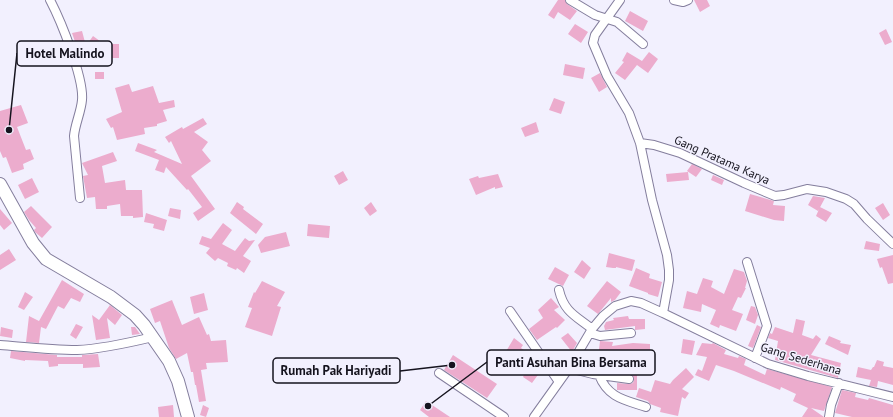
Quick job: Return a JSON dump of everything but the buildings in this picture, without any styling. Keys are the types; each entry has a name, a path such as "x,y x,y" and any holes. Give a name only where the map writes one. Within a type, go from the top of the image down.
{"main road":[{"path":"0,184 33,243 46,259 111,297 135,315 144,325 169,361 178,381 188,417"}],"street":[{"path":"50,0 70,47 82,90 82,102 74,129 80,198"},
{"path":"570,0 595,15 607,18 620,24 643,44"},
{"path":"620,0 595,34 593,43 609,81 631,117 640,143 652,200 667,255 669,280 663,313"},
{"path":"674,0 683,2 688,0"},
{"name":"Gang Pratama Karya","path":"640,143 654,145 680,153 775,196 807,189 826,192 846,199 851,202 867,220 893,244"},
{"path":"748,262 767,326 755,358"},
{"path":"559,290 562,301 569,311 591,331 600,336 631,333"},
{"name":"Gang Sederhana","path":"534,417 569,368 591,331 603,316 615,306 631,301 641,303 663,313 755,358 786,369 893,397"},
{"path":"510,311 558,382"},
{"path":"0,345 76,350 94,349 153,337"},
{"path":"569,368 599,376 629,379"},
{"path":"439,374 504,417"},
{"path":"599,376 608,391 621,398 646,407"},
{"path":"829,417 833,400 840,384"}],"place":[{"name":"Hotel Malindo","path":"9,130"},
{"name":"Rumah Pak Hariyadi","path":"452,365"},
{"name":"Panti Asuhan Bina Bersama","path":"428,406"}]}
